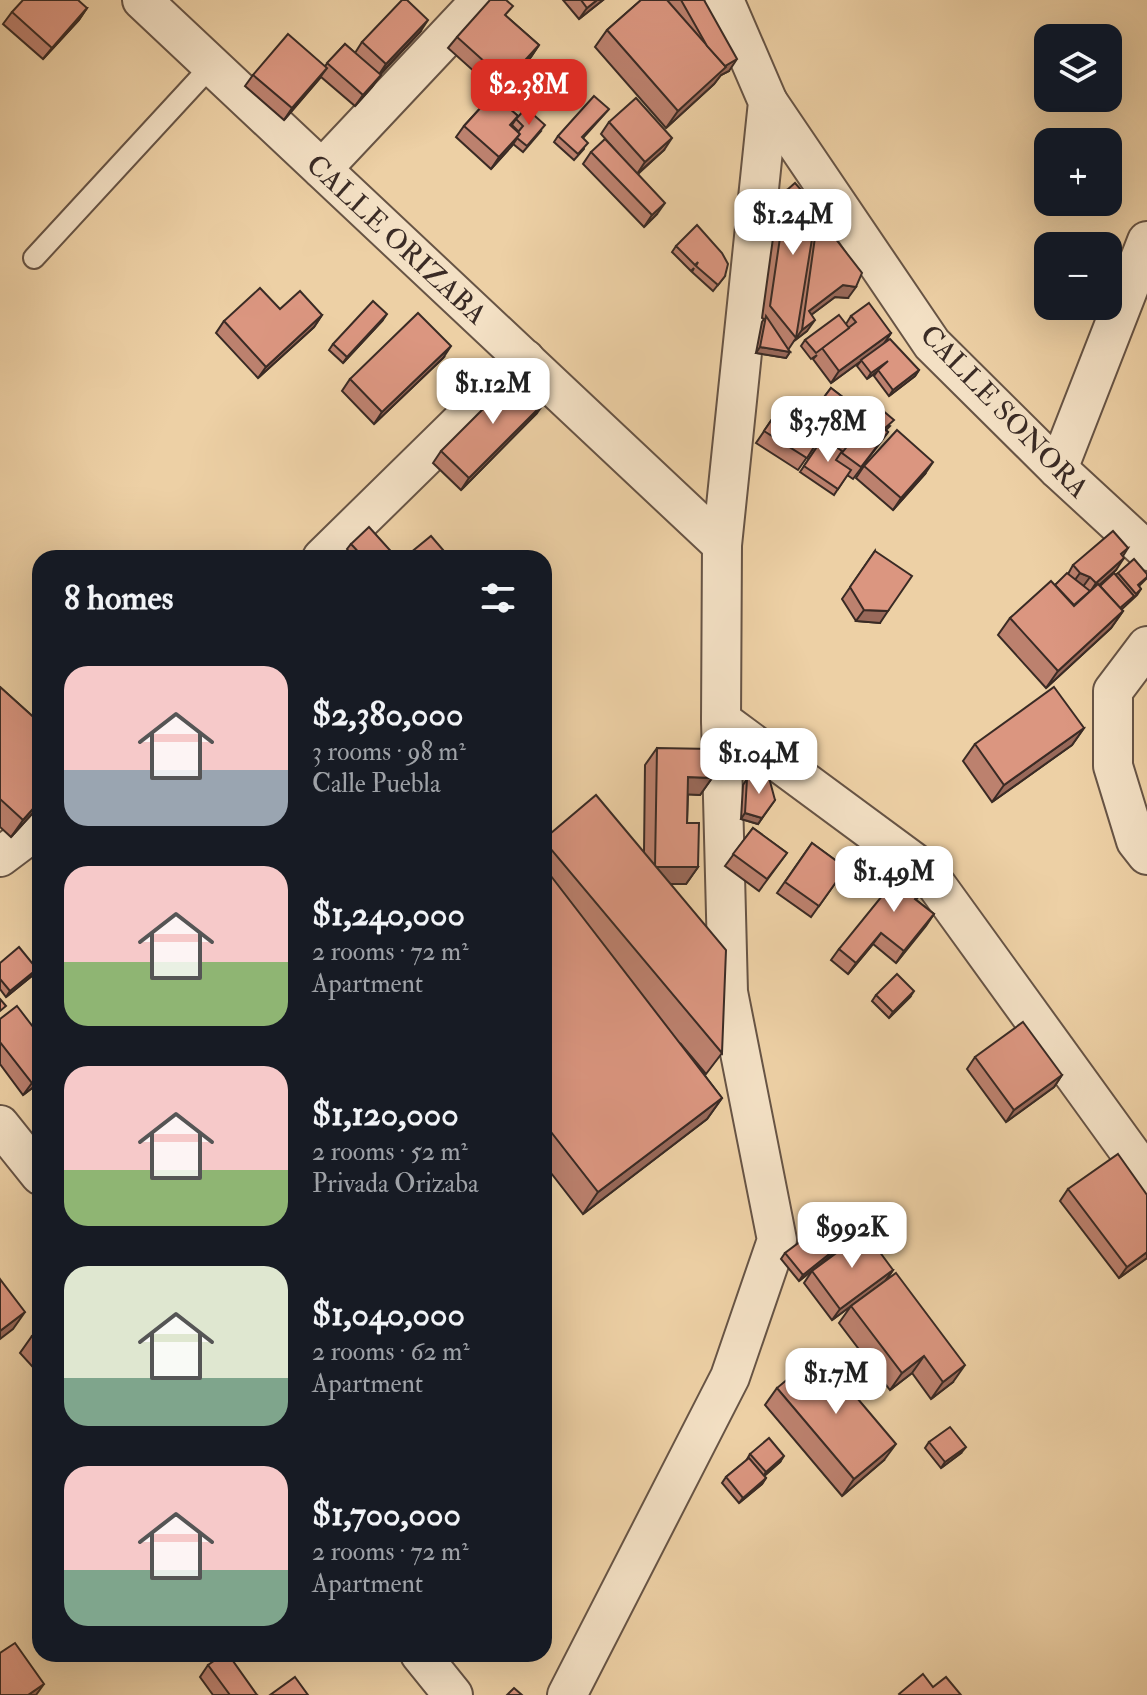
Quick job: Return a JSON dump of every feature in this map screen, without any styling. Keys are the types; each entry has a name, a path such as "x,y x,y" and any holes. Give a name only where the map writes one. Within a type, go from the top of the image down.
{"street":[{"name":"CALLE ORIZABA","path":"142,0 722,545"},
{"path":"322,169 481,0"},
{"name":"CALLE SONORA","path":"724,0 768,102 932,344 1058,469 1147,551"},
{"path":"567,1695 730,1377 777,1240 728,992 721,720 722,545 768,102"},
{"path":"1058,469 1147,241"},
{"path":"330,550 525,359"},
{"path":"1147,646 1113,691 1113,766 1136,841 1147,855"},
{"path":"721,720 927,872 1147,1176"},
{"path":"0,857 32,833"},
{"path":"0,1125 32,1165"},
{"path":"426,1662 453,1695"}],"lane":[{"path":"34,258 212,65"}],"building":[{"path":"23,0 78,0 87,8 52,48 12,12"},
{"path":"402,0 407,0 428,20 386,64 362,42"},
{"path":"490,0 506,0 513,6 505,15 539,45 506,81 457,37"},
{"path":"581,0 597,0 587,8"},
{"path":"641,0 667,0 726,67 678,111 607,30"},
{"path":"681,0 704,0 737,59 725,66 707,46"},
{"path":"288,34 327,68 292,108 253,75"},
{"path":"345,44 381,75 363,95 327,63"},
{"path":"504,82 521,97 510,109 518,116 510,125 520,134 499,157 464,126"},
{"path":"594,96 609,109 582,137 588,143 578,154 558,136"},
{"path":"636,98 672,138 645,162 609,122"},
{"path":"526,108 545,125 527,146 517,138 523,126 516,119"},
{"path":"605,139 665,203 652,215 591,152"},
{"path":"795,183 817,208 796,338 770,306 787,190"},
{"path":"818,216 862,273 856,287 843,285 809,311 815,320 802,330"},
{"path":"697,225 728,264 725,276 718,285 696,266 698,262 695,265 676,246"},
{"path":"260,288 280,309 300,291 322,315 266,367 224,321"},
{"path":"373,301 387,314 347,357 333,344"},
{"path":"869,303 891,333 839,371 822,348 856,322 851,316"},
{"path":"418,313 451,346 382,412 350,379"},
{"path":"839,315 849,328 816,353 805,340"},
{"path":"766,316 790,352 760,347"},
{"path":"890,339 919,370 893,390 878,370 888,361 871,373 861,360"},
{"path":"517,375 545,402 469,478 441,451"},
{"path":"831,388 888,432 861,467 842,453 849,444 826,428 823,432 807,420"},
{"path":"875,404 894,420 884,429 866,415"},
{"path":"779,409 821,436 807,458 764,431"},
{"path":"897,430 933,462 901,498 864,466"},
{"path":"823,438 842,451 836,460 851,470 838,489 804,466"},
{"path":"369,527 390,550 357,550 351,544"},
{"path":"1113,531 1128,548 1121,554 1124,558 1096,583 1073,565"},
{"path":"431,536 443,550 414,550"},
{"path":"875,551 912,576 888,611 864,610 850,587"},
{"path":"1134,559 1147,574 1138,585 1141,589 1136,594 1118,573"},
{"path":"1067,573 1090,591 1074,605 1055,585"},
{"path":"1114,573 1134,596 1120,608 1100,586"},
{"path":"1051,581 1074,606 1098,584 1123,611 1058,671 1010,618"},
{"path":"0,687 32,716 32,810 23,820 0,799"},
{"path":"1054,687 1084,728 1004,785 975,744"},
{"path":"657,748 712,749 712,778 688,777 687,823 699,823 698,867 655,867"},
{"path":"768,774 775,800 762,818 745,813 747,779"},
{"path":"596,795 726,950 722,1053 552,851 552,832"},
{"path":"753,828 787,853 767,879 733,854"},
{"path":"812,843 846,868 819,906 785,882"},
{"path":"912,859 934,876 915,899 934,914 904,951 881,933 856,963 839,949"},
{"path":"552,877 722,1098 598,1192 552,1133"},
{"path":"19,947 32,963 32,973 10,991 0,979 0,963"},
{"path":"897,974 914,991 893,1012 876,995"},
{"path":"17,1006 32,1026 32,1083 0,1042 0,1019"},
{"path":"1023,1022 1062,1075 1014,1110 975,1057"},
{"path":"1118,1154 1147,1195 1147,1252 1127,1267 1068,1189"},
{"path":"865,1232 893,1270 840,1309 812,1271"},
{"path":"837,1234 843,1243 803,1275 785,1253 805,1238 815,1251"},
{"path":"896,1273 965,1365 943,1382 924,1356 902,1373 851,1306"},
{"path":"0,1279 25,1312 0,1331"},
{"path":"819,1353 896,1444 854,1479 777,1388"},
{"path":"950,1427 966,1447 945,1462 929,1442"},
{"path":"769,1438 784,1456 766,1472 750,1454"},
{"path":"749,1458 766,1478 743,1498 726,1477"},
{"path":"15,1643 44,1684 28,1695 0,1695 0,1653"},
{"path":"212,1662 234,1662 257,1695 230,1695 208,1665"},
{"path":"923,1674 933,1687 946,1677 961,1695 899,1694"},
{"path":"295,1677 308,1695 270,1695"},
{"path":"514,1688 522,1695 507,1695"}]}
